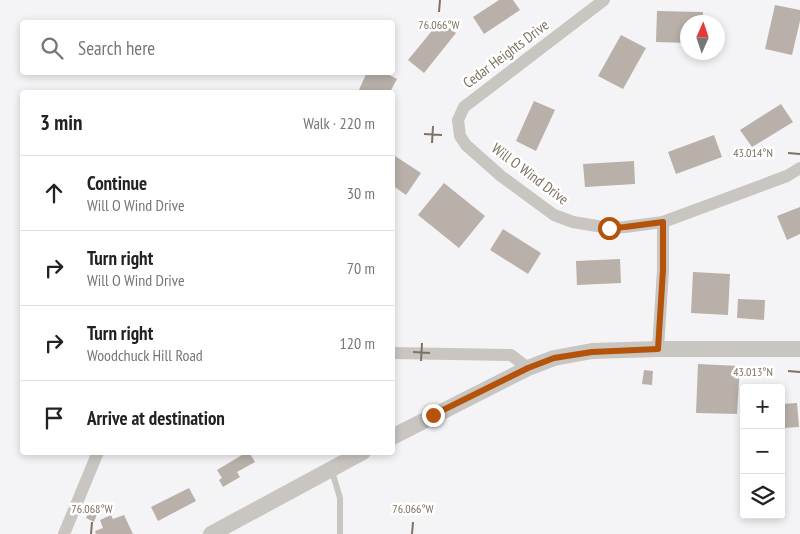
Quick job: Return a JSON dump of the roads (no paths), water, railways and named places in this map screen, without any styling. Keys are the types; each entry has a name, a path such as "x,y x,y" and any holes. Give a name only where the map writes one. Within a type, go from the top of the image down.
{"street":[{"name":"Cedar Heights Drive","path":"458,120 464,107 604,0"},
{"name":"Will O Wind Drive","path":"458,120 460,136 466,145 502,176 554,215 573,222 609,228 663,222 787,176 800,168"},
{"path":"658,349 663,270 663,222"},
{"path":"395,435 528,368 554,358 592,352 658,349 800,349"},
{"path":"395,353 510,355 528,368"},
{"path":"64,534 97,455"},
{"path":"211,534 358,455"}],"lane":[{"path":"331,470 340,498 340,534"}]}
